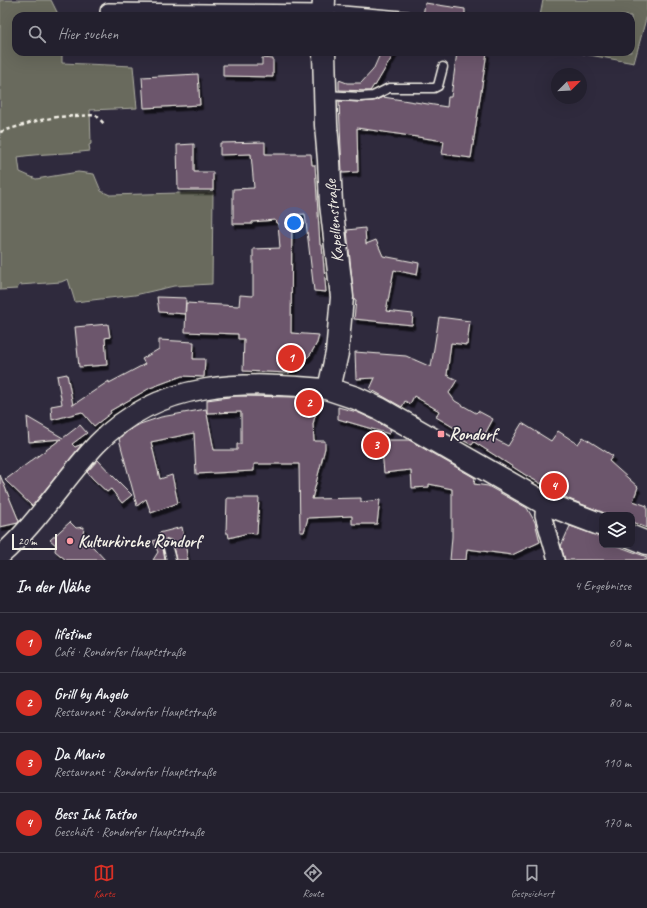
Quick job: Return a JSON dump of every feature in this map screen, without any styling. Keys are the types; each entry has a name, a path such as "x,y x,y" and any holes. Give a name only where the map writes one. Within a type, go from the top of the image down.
{"main road":[{"name":"Kapellenstraße","path":"324,56 331,204 342,297 337,352 329,389"},
{"path":"329,389 356,398 380,409 544,502 599,525"},
{"path":"635,538 647,543"}],"street":[{"path":"108,11 128,5 323,10"},
{"path":"0,556 26,530 98,444 139,410 176,394 209,387 284,384 329,389"},
{"path":"544,502 543,515 556,560"}],"lane":[{"path":"323,10 351,12"},
{"path":"325,96 360,97 373,96 389,88 434,88 438,86 443,67"},
{"path":"167,544 171,560"}],"path":[{"path":"0,132 36,121 57,117 96,115 105,125"}],"green space":[{"path":"0,0 51,0 57,12 12,12 12,56 62,56 62,63 133,66 137,108 90,110 90,151 18,157 20,172 36,179 78,172 94,174 101,191 110,195 213,192 212,284 174,286 135,295 75,302 68,279 61,282 19,285 17,289 0,290"},
{"path":"543,0 647,0 647,15 634,63 595,56 635,56 635,12 541,12"}],"building":[{"path":"425,3 465,9 465,12 424,12"},
{"path":"379,56 393,56 375,86 374,85 370,91 339,90 339,80 347,83 361,83 373,70"},
{"path":"456,56 486,56 471,158 442,154 444,141 357,128 358,172 342,173 339,101 373,101 383,97 447,107 448,97 451,97"},
{"path":"262,58 273,59 273,77 223,76 223,65 262,65"},
{"path":"198,74 200,105 144,108 142,77"},
{"path":"265,142 265,154 311,154 312,165 315,165 320,245 322,245 326,292 314,291 305,214 292,215 291,333 319,335 317,343 310,355 297,368 289,373 243,371 244,339 238,339 238,334 185,332 186,303 239,306 240,295 253,296 253,249 280,248 278,223 276,223 275,220 252,222 252,224 233,224 233,189 254,188 251,154 220,155 220,143"},
{"path":"194,144 194,172 213,172 213,190 178,190 177,145"},
{"path":"365,228 366,244 376,240 383,256 419,263 417,275 394,270 386,311 413,314 412,325 354,319 356,300 354,300 347,230"},
{"path":"157,297 186,298 185,314 159,312"},
{"path":"439,317 470,321 467,345 451,343 447,375 457,380 449,393 455,401 476,413 478,411 493,419 485,434 508,446 522,423 551,441 558,431 578,444 583,437 613,456 609,461 638,487 633,501 647,506 647,528 635,523 635,512 602,512 569,499 527,476 474,442 472,445 455,436 458,430 436,417 439,411 414,396 410,404 405,401 402,407 370,389 375,378 356,379 355,352 406,356 431,367"},
{"path":"108,324 110,337 105,338 107,365 79,367 75,327"},
{"path":"159,340 194,342 193,359 205,359 204,377 182,376 150,388 110,411 111,413 94,426 82,412 52,420 51,406 62,404 57,376 67,374 73,405 109,381 109,383 145,364 142,359 159,349"},
{"path":"236,396 297,397 319,401 313,424 314,441 325,441 325,448 312,499 361,498 361,502 380,500 377,524 352,524 352,516 308,518 304,532 300,532 299,464 254,464 254,471 196,474 194,433 151,442 160,479 172,475 178,503 151,513 146,499 137,506 119,439 128,431 140,424 161,417 206,409 214,450 237,450 237,444 241,444 241,412 207,413 207,400"},
{"path":"338,407 357,412 391,430 389,434 338,419"},
{"path":"27,417 63,438 80,425 87,433 72,444 75,447 82,444 32,506 5,480 61,439 29,442"},
{"path":"381,440 409,440 475,478 474,484 488,486 527,508 535,522 540,542 512,555 467,549 466,560 450,560 452,537 452,489 429,484 429,487 412,488 411,470 384,473"},
{"path":"98,460 132,495 122,503 111,489 107,492 87,472"},
{"path":"0,475 19,521 18,523 0,527"},
{"path":"227,498 259,498 257,534 248,533 229,538 228,533 226,533"},
{"name":"Kulturkirche Rondorf","path":"70,522 76,528 84,527 83,536 105,560 66,560 55,551 56,545 50,540"},
{"path":"570,526 599,536 599,548 623,548 647,557 647,560 565,560 561,546"},
{"path":"182,527 188,560 176,560 172,542 171,540 166,539 162,543 165,560 153,560 158,552 153,541 160,538 159,533"}],"place":[{"name":"lifetime","path":"291,358"},
{"name":"Grill by Angelo","path":"309,403"},
{"name":"Rondorf","path":"441,434"},
{"name":"Da Mario","path":"376,445"},
{"name":"Bess Ink Tattoo","path":"554,486"},
{"name":"Kulturkirche Rondorf","path":"70,541"}]}
